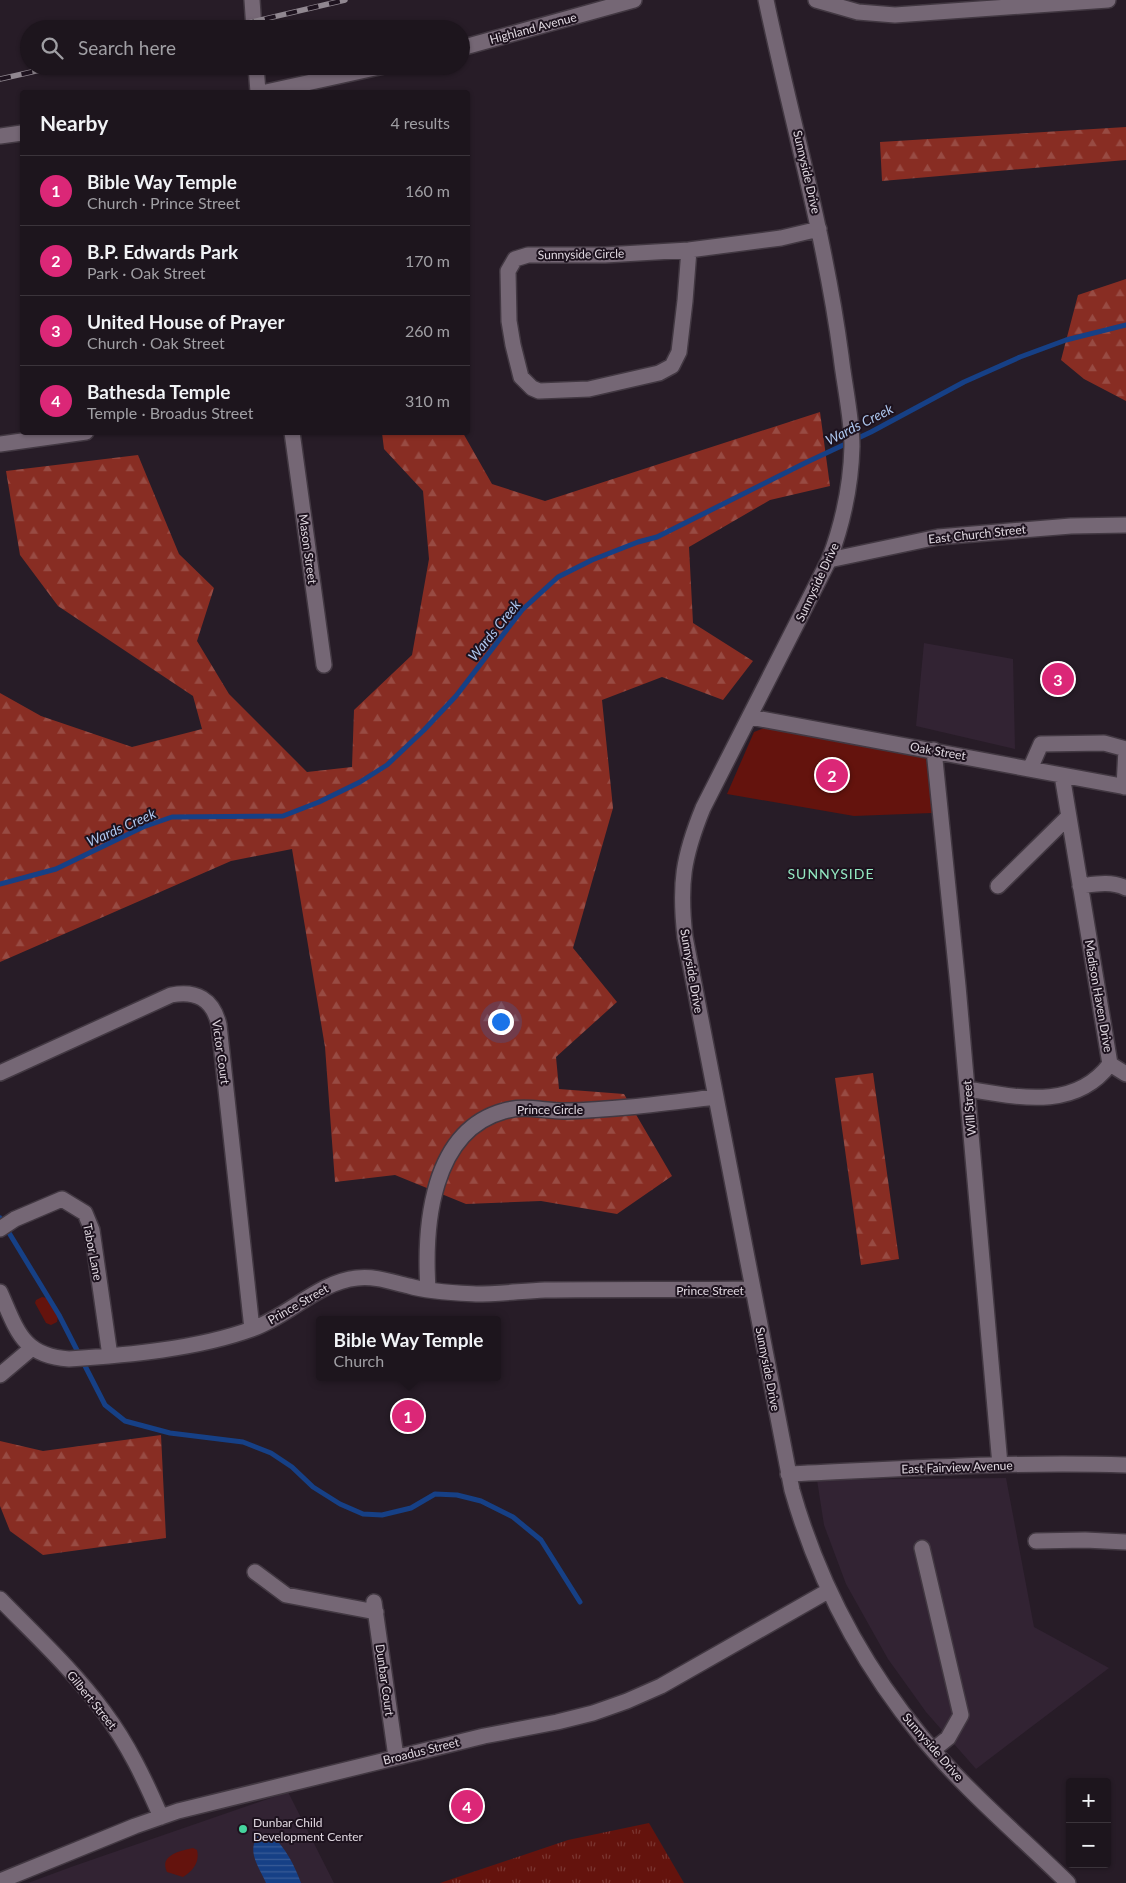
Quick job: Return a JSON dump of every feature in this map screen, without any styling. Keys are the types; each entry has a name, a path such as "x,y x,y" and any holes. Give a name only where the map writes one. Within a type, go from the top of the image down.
{"street":[{"path":"252,0 253,20"},
{"name":"Highland Avenue","path":"470,46 634,0"},
{"name":"Sunnyside Drive","path":"766,0 819,229 836,319 852,444 847,503 840,532 829,560 703,808 691,839 683,871 681,904 684,937 788,1474 799,1516 828,1591 854,1643 886,1692 933,1750 961,1780 1068,1883"},
{"path":"816,0 858,12 896,15 1108,0"},
{"path":"257,75 258,90"},
{"path":"275,90 343,75"},
{"path":"0,136 20,133"},
{"name":"Sunnyside Circle","path":"688,250 679,352 677,359 666,370 589,389 539,391 526,383 518,370 509,321 508,271 515,259 528,255 605,255 688,250 781,238 819,229"},
{"path":"0,444 64,435"},
{"name":"Mason Street","path":"292,435 324,665"},
{"name":"East Church Street","path":"829,560 938,537 1071,526 1126,525"},
{"name":"Oak Street","path":"750,718 934,750 1125,787"},
{"path":"1030,768 1041,744 1104,743 1126,749 1125,787"},
{"name":"Will Street","path":"934,750 967,1089 1000,1465"},
{"name":"Madison Haven Drive","path":"967,1089 1013,1096 1066,1095 1076,1092 1092,1082 1110,1064 1062,775"},
{"path":"998,886 1068,817"},
{"path":"1080,886 1100,883 1120,885 1126,888"},
{"name":"Victor Court","path":"0,1073 171,995 192,994 202,998 211,1005 219,1025 252,1329"},
{"path":"1110,1064 1126,1074"},
{"name":"Prince Circle","path":"428,1289 426,1258 428,1226 434,1194 444,1164 453,1148 477,1124 492,1115 517,1108 563,1111 664,1103 716,1096"},
{"name":"Tabor Lane","path":"0,1229 15,1219 62,1199 85,1213 92,1230 110,1356"},
{"name":"Prince Street","path":"0,1292 18,1332 32,1348 54,1358 70,1360 175,1347 225,1337 252,1329 283,1314 325,1287 340,1281 356,1278 373,1277 410,1287 478,1294 543,1290 753,1289"},
{"path":"0,1375 32,1348"},
{"name":"East Fairview Avenue","path":"788,1474 1000,1465 1126,1465"},
{"path":"1036,1541 1085,1540 1126,1542"},
{"path":"922,1548 961,1715 948,1738 933,1750"},
{"name":"Dunbar Court","path":"255,1572 286,1595 375,1607 396,1757"},
{"name":"Broadus Street","path":"0,1881 161,1817 396,1757 593,1713 661,1686 828,1591"},
{"name":"Gilbert Street","path":"0,1599 84,1686 104,1712 123,1739 144,1777 161,1817"}],"shaded area":[{"path":"924,643 1013,659 1015,749 916,726"},
{"path":"1006,1478 1034,1627 1109,1668 976,1769 926,1712 888,1659 846,1584 824,1525 817,1480"},
{"name":"Dunbar Child Development Center","path":"288,1792 334,1883 28,1883 71,1867"}],"green space":[{"path":"1126,127 1126,160 882,181 880,142"},
{"path":"1126,279 1126,401 1084,379 1061,360 1078,295"},
{"path":"820,412 830,486 770,500 689,547 693,623 753,661 723,700 662,677 602,700 613,808 573,948 617,1002 556,1057 559,1089 624,1094 672,1176 617,1214 541,1201 466,1204 395,1175 335,1182 325,1047 292,849 231,861 0,962 0,693 41,716 132,747 202,729 193,696 58,606 20,555 6,471 138,455 179,554 214,588 197,641 229,694 307,772 352,767 354,710 412,655 429,559 423,491 384,449 382,435 464,435 492,484 545,501"},
{"path":"769,726 928,756 932,813 854,816 727,794 754,732"},
{"path":"873,1073 899,1259 861,1265 835,1078"},
{"path":"42,1297 47,1298 58,1317 57,1322 51,1325 46,1323 35,1303 36,1300"},
{"path":"161,1435 166,1538 43,1555 10,1531 0,1506 0,1441 43,1451"},
{"path":"649,1823 684,1883 440,1883 568,1840"},
{"path":"193,1848 197,1850 198,1854 195,1866 190,1872 183,1877 167,1872 165,1866 168,1858 177,1852"}],"water":[{"path":"259,1834 271,1834 281,1845 301,1883 266,1883 253,1852 255,1840"}],"waterway":[{"name":"Wards Creek","path":"0,884 56,869 143,827 172,817 283,816 319,802 360,782 387,765 424,730 456,696 522,610 558,577 592,560 638,542 657,537 871,432 964,382 1020,357 1066,340 1126,325"},
{"path":"0,1218 59,1315 105,1405 125,1421 170,1433 243,1442 271,1453 292,1467 313,1487 340,1504 363,1514 382,1515 411,1508 435,1494 457,1495 481,1501 513,1517 541,1540 580,1602"}],"railway":[{"path":"260,20 345,0"},
{"path":"0,79 20,75"}],"place":[{"name":"United House of Prayer","path":"1058,679"},
{"name":"B.P. Edwards Park","path":"832,775"},
{"name":"Bible Way Temple","path":"408,1416"},
{"name":"Bathesda Temple","path":"467,1806"},
{"name":"Dunbar Child Development Center","path":"243,1829"}],"district":[{"name":"SUNNYSIDE","path":"831,873"}]}
